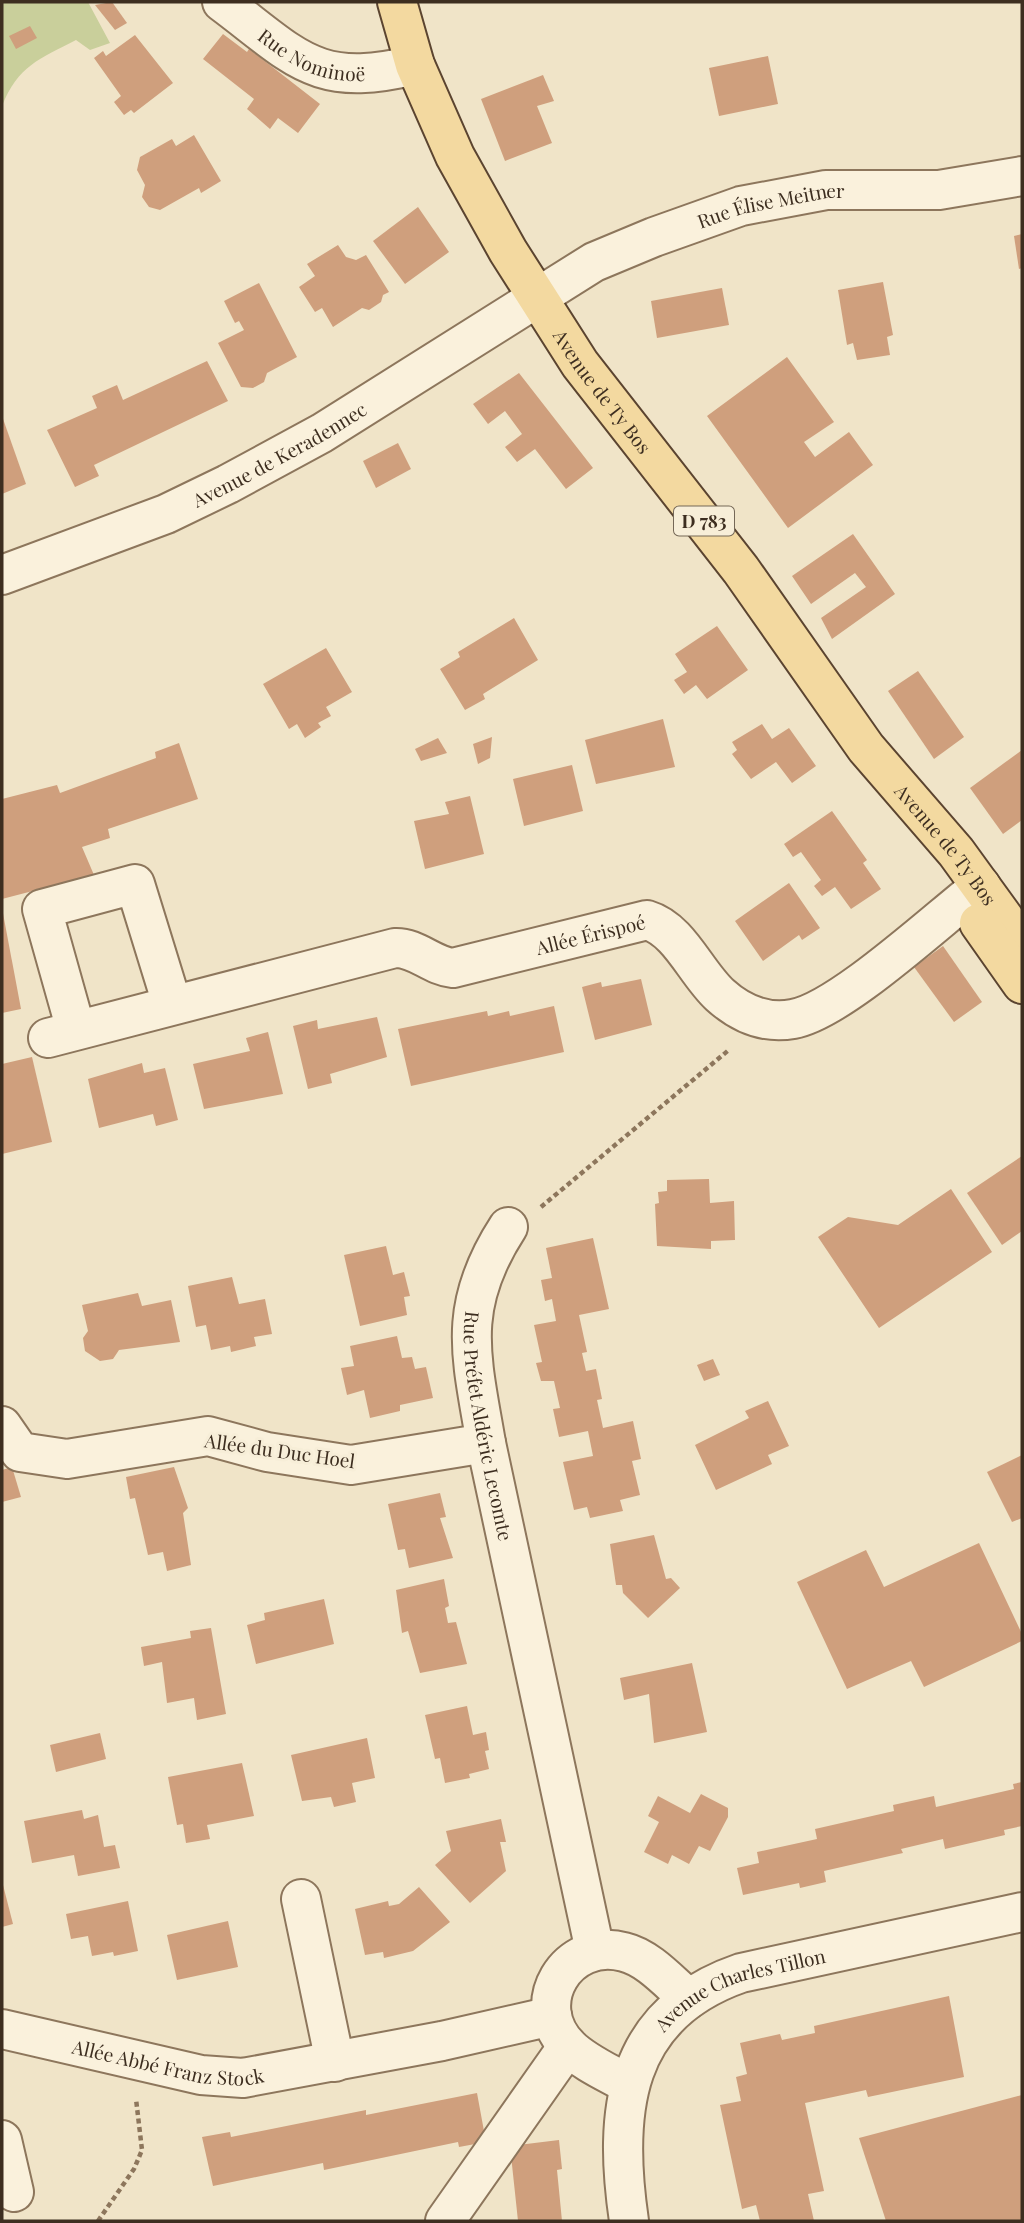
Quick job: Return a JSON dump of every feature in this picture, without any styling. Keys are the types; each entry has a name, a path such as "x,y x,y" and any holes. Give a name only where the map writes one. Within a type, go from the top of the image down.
{"main road":[{"name":"Avenue de Ty Bos","path":"397,2 415,65 454,156 537,298 580,364 741,570 866,748 915,802 972,893 1017,957"}],"street":[{"name":"Rue Nominoë","path":"222,2 312,67 361,75 415,65"},
{"name":"Rue Élise Meitner","path":"537,298 594,262 653,237 741,206 826,190 939,190 1022,176"},
{"name":"Avenue de Keradennec","path":"2,575 106,538 228,484 322,433 537,298"},
{"name":"Allée Érispoé","path":"172,1004 135,884 42,909 62,1034 395,948 405,948 441,967 453,968 647,920 667,929 702,976 721,996 758,1019"},
{"path":"758,1019 795,1019 817,1011 853,988 972,893"},
{"name":"Rue Préfet Aldéric Lecomte","path":"508,1227 483,1270 471,1318 475,1374 486,1443 595,1951"},
{"name":"Allée du Duc Hoel","path":"2,1427 20,1452 67,1459 208,1436 267,1452 351,1465 486,1443"},
{"path":"301,1899 335,2062"},
{"name":"Avenue Charles Tillon","path":"629,2221 622,2164 623,2113 628,2084 651,2042 689,1999 705,1988 741,1973 1022,1912"},
{"path":"445,2221 560,2031 554,1984 562,1969 574,1959 595,1951 626,1952 646,1963 689,1999"},
{"name":"Allée Abbé Franz Stock","path":"2,2029 201,2075 243,2078 335,2062 560,2031"},
{"path":"560,2031 628,2084"},
{"path":"2,2140 14,2192"}],"path":[{"path":"508,1227 521,1224 728,1051 758,1019"},
{"path":"98,2221 134,2169 142,2150 142,2130 134,2090 140,2060"}],"green space":[{"path":"2,2 88,2 110,43 90,50 76,40 41,59 15,81 2,106"}],"building":[{"path":"112,2 127,23 115,30 95,5"},
{"path":"30,26 37,38 16,49 9,36"},
{"path":"223,34 247,52 249,49 320,104 298,133 278,118 270,129 247,109 254,99 203,59"},
{"path":"135,35 173,83 134,113 131,110 124,115 114,102 121,96 94,58 103,51 106,56"},
{"path":"768,56 778,104 719,116 709,68"},
{"path":"543,75 554,101 537,106 552,143 505,161 481,99"},
{"path":"194,135 221,181 201,193 199,188 160,210 149,207 142,197 145,185 137,170 140,157 172,139 176,146"},
{"path":"418,207 449,252 405,284 373,241"},
{"path":"1022,234 1022,268 1019,269 1014,236"},
{"path":"338,245 346,257 356,260 366,255 389,292 369,310 362,308 333,327 322,308 315,312 299,287 315,276 307,264"},
{"path":"883,282 893,335 887,337 890,355 857,360 853,343 847,345 838,290"},
{"path":"259,283 297,357 267,373 264,382 253,388 241,387 218,343 244,330 239,321 235,323 224,301"},
{"path":"722,288 729,325 657,338 651,301"},
{"path":"787,357 834,422 804,442 815,457 849,432 873,465 788,528 707,416"},
{"path":"207,361 228,401 94,465 99,476 75,487 47,430 97,408 92,396 117,385 123,400"},
{"path":"519,373 593,468 566,489 535,449 517,462 505,447 522,434 505,411 488,424 473,404"},
{"path":"2,416 26,484 2,494"},
{"path":"398,443 411,469 376,488 363,461"},
{"path":"853,534 895,594 832,639 821,618 866,587 855,573 811,604 792,576"},
{"path":"514,618 538,660 483,694 485,699 465,710 440,669 460,657 458,652"},
{"path":"717,626 748,670 707,699 696,685 684,694 674,680 687,672 675,654"},
{"path":"326,648 352,692 326,707 331,716 318,723 321,727 305,738 297,724 289,729 263,684"},
{"path":"918,671 964,737 934,759 888,691"},
{"path":"663,719 675,767 596,784 585,740"},
{"path":"762,724 772,739 789,728 816,766 792,783 776,762 751,779 732,754 737,750 732,742"},
{"path":"492,737 490,758 478,764 473,744"},
{"path":"438,738 447,753 421,761 415,749"},
{"path":"179,743 198,799 108,829 110,838 82,847 94,875 2,899 2,799 57,785 60,793 156,758 155,752"},
{"path":"1022,750 1022,820 1003,834 970,788"},
{"path":"572,765 583,811 524,826 513,779"},
{"path":"470,796 484,854 425,869 414,821 449,814 445,802"},
{"path":"832,811 867,860 863,863 881,889 851,909 835,887 822,896 814,886 821,880 801,852 793,857 784,844"},
{"path":"789,883 820,928 802,940 799,935 763,961 735,921"},
{"path":"2,908 21,1009 2,1013"},
{"path":"943,946 982,1002 954,1022 914,967"},
{"path":"641,979 652,1025 595,1040 582,987 601,982 602,987"},
{"path":"554,1006 564,1052 411,1086 398,1029 487,1011 488,1016 509,1011 510,1016"},
{"path":"377,1017 387,1057 330,1074 332,1083 308,1089 293,1026 317,1020 318,1029"},
{"path":"268,1032 283,1094 204,1109 193,1064 250,1051 246,1038"},
{"path":"32,1057 52,1142 2,1154 2,1064"},
{"path":"142,1063 144,1073 165,1068 178,1120 156,1126 153,1114 99,1128 88,1079"},
{"path":"1022,1156 1022,1231 1002,1245 967,1193"},
{"path":"709,1179 710,1203 734,1201 735,1240 711,1241 711,1249 657,1246 655,1204 659,1203 658,1192 667,1191 667,1180"},
{"path":"951,1189 992,1252 879,1328 818,1237 848,1217 898,1225"},
{"path":"593,1238 609,1309 579,1315 587,1352 582,1353 586,1371 596,1369 602,1399 597,1400 603,1428 633,1421 641,1459 632,1461 640,1495 620,1500 623,1511 590,1518 587,1507 574,1510 563,1462 593,1456 588,1431 559,1437 553,1409 560,1408 554,1381 541,1381 536,1363 542,1362 534,1325 556,1321 552,1299 545,1301 541,1280 552,1278 546,1248"},
{"path":"386,1246 393,1275 404,1272 410,1296 404,1297 407,1315 360,1326 344,1255"},
{"path":"232,1277 239,1304 265,1299 272,1334 254,1337 256,1346 231,1352 230,1346 211,1350 206,1325 196,1327 188,1286"},
{"path":"138,1293 142,1306 171,1300 180,1342 119,1350 113,1359 100,1361 85,1351 83,1338 88,1331 82,1305"},
{"path":"397,1336 402,1358 412,1357 415,1369 426,1367 433,1398 400,1405 400,1411 370,1418 364,1390 347,1395 341,1368 354,1366 350,1346"},
{"path":"713,1359 720,1375 704,1381 697,1365"},
{"path":"768,1401 789,1446 768,1455 772,1464 716,1490 695,1445 749,1418 745,1411"},
{"path":"1022,1455 1022,1518 1012,1522 987,1472"},
{"path":"12,1467 21,1497 2,1502 2,1470"},
{"path":"174,1467 188,1508 183,1513 191,1565 167,1571 163,1552 148,1555 135,1498 130,1499 126,1477"},
{"path":"440,1493 446,1517 440,1518 453,1558 409,1568 405,1549 398,1550 388,1504"},
{"path":"654,1535 666,1579 671,1578 680,1588 648,1618 623,1593 622,1585 616,1585 610,1544"},
{"path":"979,1543 1022,1634 1022,1641 924,1687 911,1661 847,1689 797,1582 866,1550 884,1587"},
{"path":"444,1579 449,1606 445,1608 448,1623 456,1622 467,1664 420,1673 408,1631 402,1633 396,1590"},
{"path":"324,1599 334,1644 256,1664 247,1625 265,1620 264,1613"},
{"path":"211,1628 226,1714 197,1720 194,1698 167,1703 162,1662 144,1666 141,1647 191,1638 190,1631"},
{"path":"692,1663 707,1732 654,1743 649,1694 624,1700 620,1678"},
{"path":"467,1706 473,1735 486,1732 489,1750 485,1751 489,1769 469,1774 470,1778 445,1783 440,1758 435,1759 425,1715"},
{"path":"100,1733 106,1759 56,1772 50,1745"},
{"path":"367,1738 375,1778 352,1783 356,1802 334,1807 331,1797 302,1801 291,1755"},
{"path":"242,1763 254,1816 207,1825 210,1839 186,1843 183,1824 177,1825 168,1777"},
{"path":"1022,1782 1022,1826 1004,1830 1005,1835 945,1849 943,1839 901,1849 903,1853 824,1871 826,1882 800,1888 799,1883 743,1895 737,1868 759,1863 757,1852 817,1839 815,1829 894,1811 893,1805 934,1796 936,1807 1014,1789 1013,1784"},
{"path":"701,1794 728,1808 728,1817 710,1851 699,1846 689,1864 672,1855 668,1864 644,1852 659,1822 648,1816 658,1796 690,1813"},
{"path":"82,1810 84,1819 98,1815 104,1847 115,1845 120,1868 78,1876 74,1855 32,1863 24,1821"},
{"path":"501,1819 506,1842 500,1842 506,1871 470,1903 435,1865 451,1851 446,1831"},
{"path":"2,1881 13,1924 2,1927"},
{"path":"419,1887 450,1922 413,1951 384,1958 383,1952 365,1955 355,1909 388,1901 389,1906 399,1904"},
{"path":"128,1901 138,1951 114,1956 113,1952 92,1956 88,1936 71,1939 66,1914"},
{"path":"228,1921 238,1967 177,1980 167,1935"},
{"path":"949,1996 964,2077 868,2097 866,2090 805,2103 824,2191 808,2194 814,2221 760,2221 756,2205 742,2209 720,2105 741,2101 736,2077 747,2074 740,2043 780,2034 782,2040 815,2033 814,2026"},
{"path":"477,2093 486,2142 459,2147 458,2142 324,2170 323,2163 213,2186 202,2137 230,2132 231,2137 366,2110 366,2115"},
{"path":"1022,2095 1022,2221 886,2221 859,2138"},
{"path":"559,2140 562,2169 557,2170 562,2221 518,2221 510,2146"}]}
